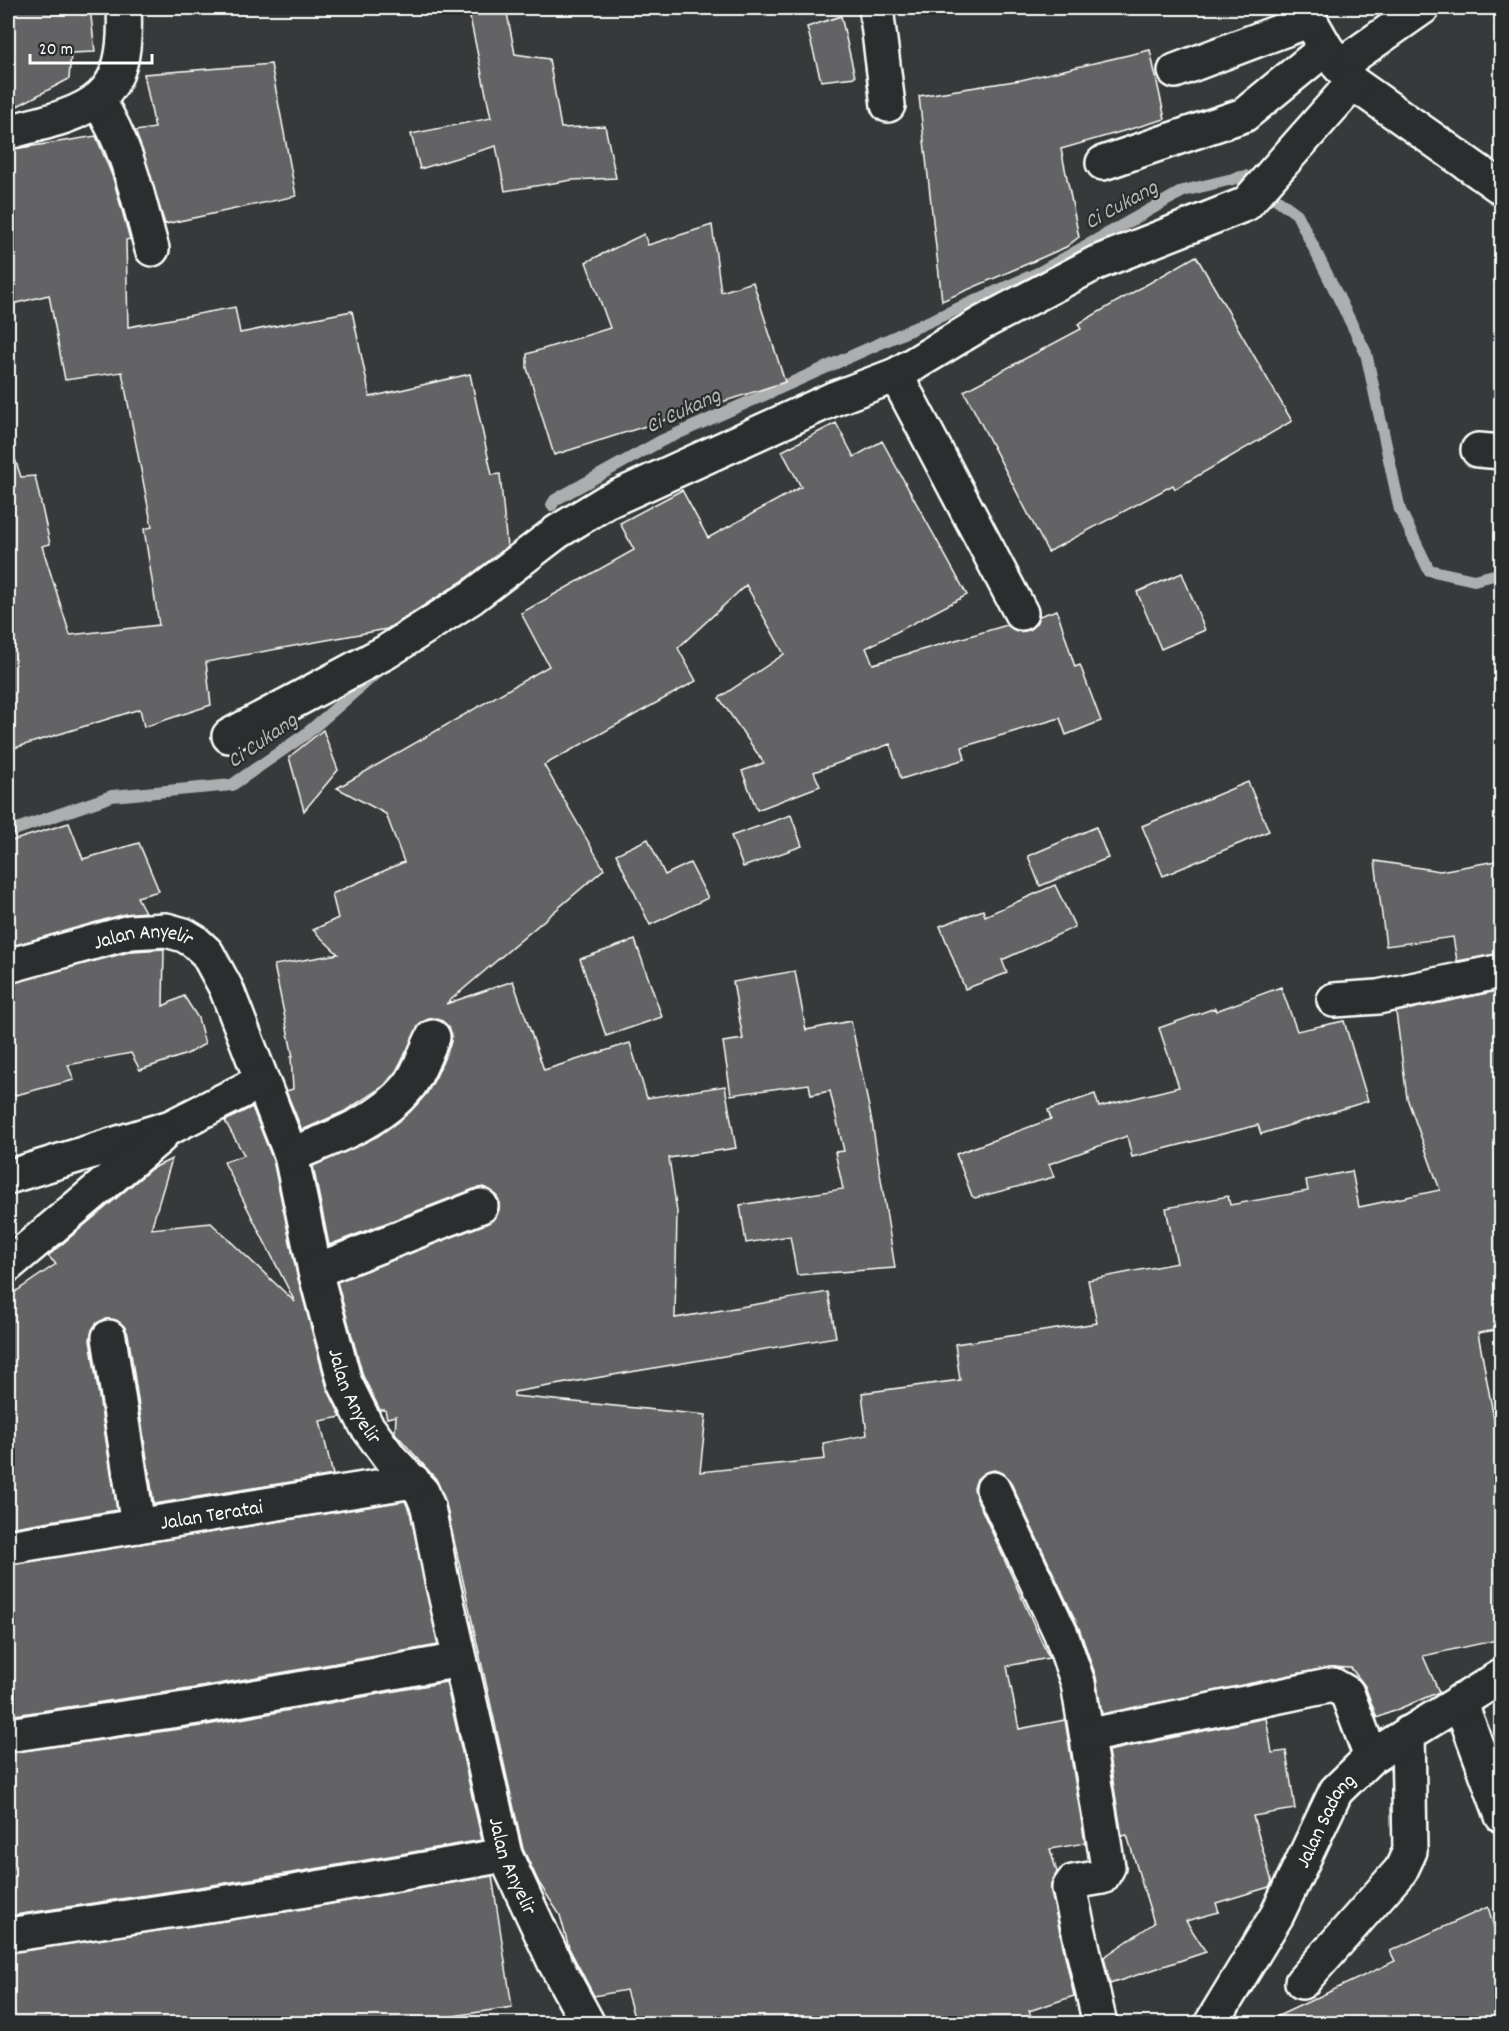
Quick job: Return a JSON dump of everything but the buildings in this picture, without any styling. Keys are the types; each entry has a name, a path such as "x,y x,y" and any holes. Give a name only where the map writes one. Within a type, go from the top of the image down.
{"street":[{"path":"8,132 57,120 98,100 110,89 120,66 126,40 124,8"},
{"path":"876,8 888,105"},
{"path":"1103,163 1244,115 1339,66 1422,8"},
{"path":"1175,71 1309,14 1339,66 1502,188"},
{"path":"229,736 386,652 472,597 557,532 606,502 833,399 896,375 982,323 1096,263 1246,204 1279,165 1339,66"},
{"path":"98,100 117,131 135,177 152,249"},
{"path":"896,375 1021,613"},
{"name":"Jalan Anyelir","path":"8,966 130,932 166,930 184,934 207,954 226,988 291,1155 315,1271 345,1383 366,1425 390,1458 422,1492 428,1507 460,1660 505,1855 585,2023"},
{"path":"1334,1000 1378,997 1502,970"},
{"path":"291,1155 344,1133 385,1108 409,1086 433,1037"},
{"path":"8,1177 171,1127 262,1081"},
{"path":"8,1265 171,1127"},
{"path":"315,1271 481,1206"},
{"path":"109,1337 138,1526"},
{"name":"Jalan Teratai","path":"8,1547 413,1481"},
{"path":"993,1489 1061,1634 1078,1683 1108,1867 1102,1877 1073,1882 1069,1888 1100,2024"},
{"path":"8,1735 198,1707 460,1660"},
{"name":"Jalan Sadang","path":"1211,2024 1277,1915 1336,1791 1371,1757 1502,1676"},
{"path":"1086,1736 1333,1685 1347,1693 1371,1757"},
{"path":"1460,1701 1502,1816"},
{"path":"1302,1982 1401,1870 1410,1851 1408,1733"},
{"path":"8,1935 277,1894 505,1855"}],"waterway":[{"name":"Ci Cukang","path":"552,505 555,500 661,441 1040,272 1183,191 1245,176 1297,214 1366,353 1400,510 1429,570 1474,580 1502,573"},
{"name":"Ci Cukang","path":"8,832 112,796 232,785 306,734 381,669"}]}
